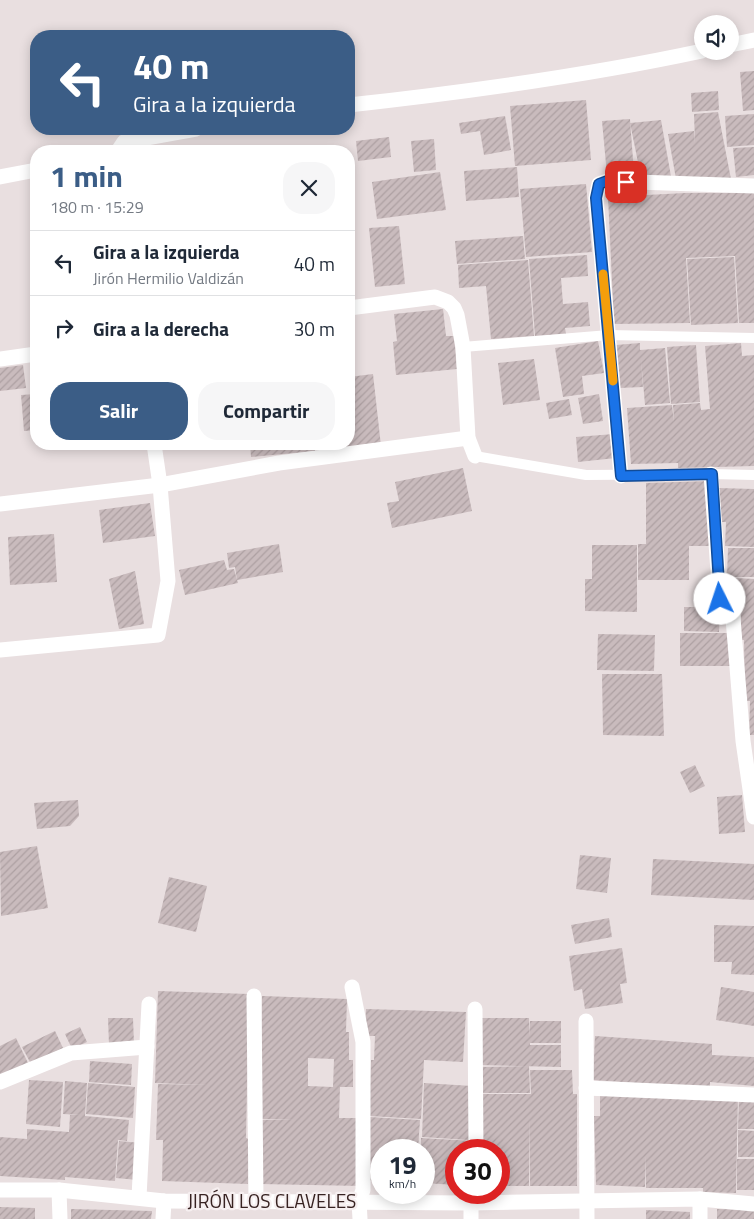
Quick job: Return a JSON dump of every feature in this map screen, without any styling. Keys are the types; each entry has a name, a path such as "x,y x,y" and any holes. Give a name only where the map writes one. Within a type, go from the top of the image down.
{"street":[{"path":"739,43 754,40"},
{"path":"355,104 456,93 652,62 694,53"},
{"path":"122,145 124,142 163,135"},
{"path":"0,177 30,171"},
{"path":"621,476 596,198 599,184 607,181 754,186"},
{"path":"355,308 427,298 442,299 454,308 458,315 463,347 468,438 475,456"},
{"path":"0,359 30,355"},
{"path":"0,504 160,485 279,463 468,438"},
{"path":"0,650 158,634 168,581 160,485 155,450"},
{"path":"712,474 720,599 732,606 749,741 754,817"},
{"path":"352,987 363,1042 363,1190 359,1201 360,1219"},
{"path":"254,996 256,1200"},
{"path":"139,1197 149,1004"},
{"path":"475,1009 476,1139"},
{"path":"586,1021 587,1219"},
{"path":"0,1082 71,1053 147,1047"},
{"path":"586,1088 754,1095"},
{"name":"JIRÓN LOS CLAVELES","path":"0,1190 59,1190 164,1201 359,1201 445,1199"},
{"path":"59,1190 60,1219"},
{"name":"JIRÓN LOS CLAVELES","path":"510,1199 700,1199 754,1204"},
{"path":"700,1199 700,1219"},
{"path":"164,1201 164,1219"},
{"path":"471,1219 472,1204"}],"lane":[{"path":"463,347 609,335 754,338"},
{"path":"475,456 586,475 712,474 754,476"}],"building":[{"path":"754,71 754,110 743,111 740,72"},
{"path":"718,91 719,110 692,112 691,93"},
{"path":"586,100 591,160 515,166 510,106"},
{"path":"718,112 731,179 676,179 668,134 694,131 695,143 694,114"},
{"path":"754,114 754,145 727,147 725,116"},
{"path":"505,116 511,150 484,155 480,131 461,134 459,123"},
{"path":"630,119 634,173 607,175 602,121"},
{"path":"661,120 672,182 642,182 630,123"},
{"path":"389,137 391,157 358,161 356,141"},
{"path":"434,139 436,170 414,172 411,141"},
{"path":"754,147 754,175 736,177 733,148"},
{"path":"517,167 519,197 466,201 464,171"},
{"path":"440,172 446,210 377,219 372,182"},
{"path":"586,184 592,252 526,257 520,189"},
{"path":"685,193 754,193 754,323 739,323 735,256 686,258 690,323 614,324 608,197"},
{"path":"399,226 405,284 375,287 369,228"},
{"path":"523,236 525,259 457,264 455,241"},
{"path":"587,255 588,276 561,278 563,304 588,302 590,326 565,328 566,334 535,336 529,259"},
{"path":"734,257 738,323 691,325 687,259"},
{"path":"528,260 534,336 491,339 486,286 459,288 458,265"},
{"path":"443,309 446,336 454,336 457,369 396,375 393,342 397,341 394,314"},
{"path":"598,341 604,373 582,376 584,394 563,397 555,348"},
{"path":"640,343 640,350 665,348 670,403 645,405 641,359 643,387 619,388 616,345"},
{"path":"741,343 742,356 754,355 754,466 678,468 678,463 631,464 627,408 672,405 674,422 673,405 700,403 701,410 710,409 705,346"},
{"path":"696,345 700,402 671,404 667,347"},
{"path":"534,359 540,400 503,405 498,363"},
{"path":"23,365 26,388 0,391 0,368"},
{"path":"373,374 381,446 355,448 355,376"},
{"path":"30,394 30,430 24,431 21,395"},
{"path":"599,394 603,421 583,424 578,398"},
{"path":"569,399 572,415 549,419 546,403"},
{"path":"614,434 616,458 578,462 576,437"},
{"path":"250,450 315,451 251,457"},
{"path":"463,468 472,511 392,528 387,503 399,501 395,482"},
{"path":"711,481 711,546 689,546 689,580 638,580 638,544 646,544 646,483"},
{"path":"718,488 754,489 754,547 725,546 726,522 717,522"},
{"path":"150,503 155,536 103,543 99,510"},
{"path":"54,534 57,582 10,585 8,537"},
{"path":"279,544 283,572 237,580 235,567 229,568 227,553"},
{"path":"592,545 637,545 637,612 585,611 585,579 592,579"},
{"path":"728,548 754,548 754,577 727,577"},
{"path":"224,560 227,570 234,569 238,583 185,595 179,570"},
{"path":"135,571 144,624 119,629 109,579"},
{"path":"736,578 754,579 754,735 749,735 750,701 745,701 744,640 741,640 741,609 735,609"},
{"path":"684,607 720,607 719,632 684,631"},
{"path":"680,633 730,633 730,666 680,666"},
{"path":"598,634 655,635 654,671 597,670"},
{"path":"602,674 662,674 664,736 603,735"},
{"path":"695,765 705,786 690,793 680,772"},
{"path":"742,795 745,832 719,834 717,797"},
{"path":"78,800 79,816 70,826 37,829 34,803"},
{"path":"37,846 48,908 1,916 0,852"},
{"path":"580,855 611,858 607,893 576,889"},
{"path":"653,859 754,864 754,900 651,895"},
{"path":"169,877 207,886 196,932 158,923"},
{"path":"609,918 612,937 575,944 571,925"},
{"path":"714,925 754,926 754,975 731,974 732,962 714,962"},
{"path":"622,948 627,983 620,984 623,1003 585,1009 582,989 574,991 569,956"},
{"path":"721,987 754,992 754,1026 716,1020"},
{"path":"158,991 249,994 246,1138 249,1139 248,1184 162,1181 163,1140 156,1140 158,1084 208,1085 155,1083"},
{"path":"262,996 347,999 346,1032 349,1032 349,1060 353,1060 353,1087 340,1087 339,1118 362,1118 362,1186 260,1184 259,1120 294,1119 260,1119","holes":["308,1058 334,1059 333,1087 308,1086"]},
{"path":"366,1009 466,1012 463,1062 424,1060 421,1119 369,1116 371,1060 374,1060 375,1036 365,1036"},
{"path":"108,1018 133,1018 134,1044 109,1045"},
{"path":"478,1018 529,1018 530,1036 530,1021 561,1021 561,1043 530,1043 530,1045 561,1045 561,1067 479,1065"},
{"path":"80,1027 87,1042 72,1049 65,1034"},
{"path":"55,1031 63,1048 31,1064 22,1047"},
{"path":"595,1036 712,1044 712,1055 754,1057 754,1086 710,1082 710,1088 593,1080"},
{"path":"16,1038 28,1063 0,1077 0,1046"},
{"path":"90,1061 132,1064 131,1085 89,1082"},
{"path":"529,1066 530,1093 480,1093 479,1067"},
{"path":"530,1070 572,1070 573,1094 577,1094 577,1186 530,1186 530,1118 529,1186 510,1186 510,1139 480,1139 480,1094 531,1094"},
{"path":"29,1080 63,1082 60,1127 26,1124"},
{"path":"65,1081 87,1083 85,1116 129,1120 127,1141 118,1140 115,1181 65,1177 65,1180 0,1176 0,1137 27,1139 27,1129 69,1132 70,1115 80,1115 63,1114"},
{"path":"88,1083 135,1087 133,1118 86,1114"},
{"path":"424,1083 472,1086 469,1139 422,1137"},
{"path":"600,1095 738,1096 736,1193 703,1192 703,1188 646,1188 646,1156 645,1187 596,1185 594,1116 600,1116"},
{"path":"739,1096 754,1097 754,1129 738,1129"},
{"path":"370,1117 420,1120 419,1139 370,1139 370,1180 365,1180"},
{"path":"738,1130 754,1131 754,1157 738,1157"},
{"path":"421,1138 445,1139 445,1184 435,1184 435,1139"},
{"path":"119,1141 141,1143 138,1180 116,1178"},
{"path":"737,1159 754,1159 754,1190 737,1190"},
{"path":"0,1207 35,1208 35,1219 0,1219"},
{"path":"71,1209 152,1211 151,1219 71,1219"},
{"path":"717,1209 754,1210 754,1219 717,1219"},
{"path":"646,1210 690,1212 690,1219 646,1219"}],"slow traffic":[{"path":"603,274 613,381"}],"route":[{"path":"626,182 607,181 599,184 596,198 621,476 712,474 720,599"}]}
